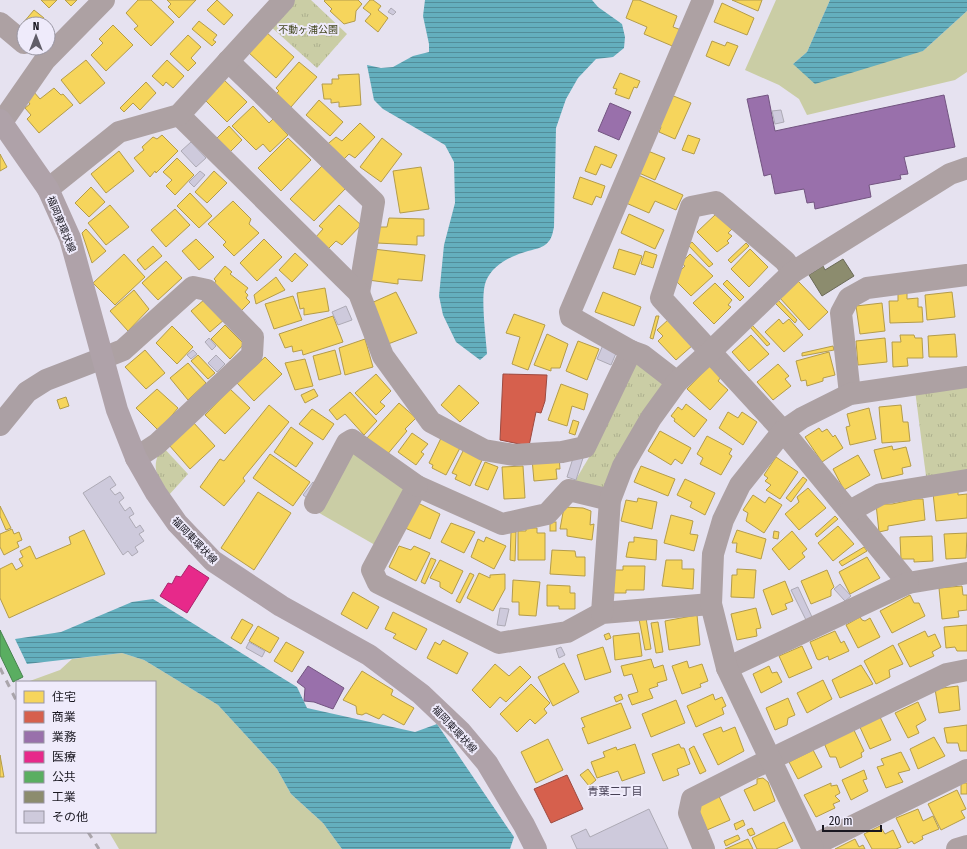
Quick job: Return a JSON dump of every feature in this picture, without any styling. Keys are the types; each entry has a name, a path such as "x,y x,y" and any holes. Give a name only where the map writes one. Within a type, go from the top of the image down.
{"main road":[{"name":"福岡東環状線","path":"1,121 48,189 70,238 118,410 136,458 156,494 177,523 213,561 281,606 369,655 421,694 461,732 487,763 524,825 536,849"}],"street":[{"path":"56,39 104,0"},
{"path":"48,189 119,132 179,115 284,0"},
{"path":"677,382 642,355 571,317 570,312 703,0"},
{"path":"0,23 16,36"},
{"path":"1,121 37,56"},
{"path":"228,61 374,202 359,293"},
{"path":"179,115 359,293 383,356 431,422 484,450 514,455 562,452 585,447 631,350"},
{"path":"602,613 610,500 623,466 651,418 677,382 793,272 950,174 967,168"},
{"path":"793,272 785,261 716,202 690,207 661,298 784,431 908,583"},
{"path":"850,394 841,313 848,298 866,288 967,275"},
{"path":"0,425 27,392 46,380 123,350 193,287 207,290 253,337 252,355 157,444 136,458"},
{"path":"967,377 850,394 802,418 784,431 740,486 723,520 713,554 711,604 726,668 813,847 967,770"},
{"path":"316,503 347,443 352,440 417,486 502,524 547,514 569,490 610,500"},
{"path":"850,511 881,494 967,480"},
{"path":"417,486 372,570 378,583 499,643 567,632 602,613 711,604"},
{"path":"726,668 908,583 967,573"},
{"path":"704,849 690,813 692,799 771,758 947,674 967,670"},
{"path":"957,849 967,846"}],"green space":[{"name":"不動ヶ浦公園","path":"294,0 311,0 347,34 317,68 270,26"},
{"path":"776,0 830,0 807,52 793,64 923,51 967,11 967,72 955,80 807,115 799,99 779,85 745,70"},
{"path":"639,360 663,383 605,493 572,486 591,454 629,363"},
{"path":"967,384 967,471 926,476 915,390"},
{"path":"353,444 408,487 375,545 314,510"},
{"path":"162,446 188,474 168,496 156,471 156,460"},
{"path":"122,653 144,660 218,705 277,769 291,794 323,823 342,849 119,849 110,833 156,833 156,681 30,681 60,670 72,659"}],"water":[{"path":"425,0 592,0 598,7 622,24 625,37 624,48 613,57 596,59 578,78 566,99 556,128 554,227 552,236 544,246 507,259 497,266 489,275 484,288 483,296 487,354 480,360 456,342 443,315 439,296 444,245 455,203 454,162 445,145 383,109 374,100 367,65 381,68 393,67 413,56 429,52 429,44 423,16"},
{"path":"830,0 967,0 967,11 923,51 815,84 793,64 807,52"},
{"path":"153,599 297,687 307,708 415,732 437,724 514,837 510,849 342,849 323,823 291,794 277,769 218,705 144,660 122,653 27,664 15,639 61,632 132,602"}],"building: 住宅":[{"path":"41,0 57,0 49,8"},
{"path":"65,0 77,0 71,6"},
{"path":"138,0 151,0 174,22 151,46 134,29 138,26 126,13"},
{"path":"167,0 196,0 179,18 168,7 171,4"},
{"path":"217,0 233,15 224,25 207,10"},
{"path":"358,0 362,4 356,11 355,21 344,24 330,11 332,9 324,1"},
{"path":"370,0 373,0 381,6 378,10 388,18 378,32 365,21 371,14 363,8"},
{"path":"633,0 639,0 677,16 673,27 684,31 677,48 644,34 647,27 626,18"},
{"path":"732,0 762,0 758,11"},
{"path":"722,3 754,18 747,35 714,22"},
{"path":"34,10 42,16 29,16"},
{"path":"199,21 217,35 213,40 216,42 212,46 192,29"},
{"path":"113,25 133,45 106,71 91,55 103,43 99,39"},
{"path":"266,32 294,57 276,78 248,52"},
{"path":"188,35 201,47 191,58 196,63 188,71 170,54"},
{"path":"712,41 725,46 727,42 738,46 729,66 706,56"},
{"path":"86,60 105,83 80,104 61,80"},
{"path":"167,60 184,76 173,88 166,82 163,86 152,76"},
{"path":"299,62 317,77 291,107 272,98 279,91 276,88"},
{"path":"620,73 640,81 637,88 634,87 629,99 615,94 617,89 613,88"},
{"path":"359,74 361,105 339,107 339,102 331,103 331,99 324,99 322,84 332,84 332,79 339,79 338,75"},
{"path":"223,79 247,102 227,122 203,98"},
{"path":"146,82 156,93 140,110 133,103 124,112 120,108"},
{"path":"54,88 61,95 63,94 73,105 39,133 27,119 31,115 25,108 30,104 25,98 33,91 40,99"},
{"path":"671,95 691,103 675,139 659,132 661,127 658,123"},
{"path":"319,100 343,122 330,136 306,115"},
{"path":"253,106 269,123 273,119 288,135 270,152 263,144 256,150 232,126"},
{"path":"360,123 375,137 355,158 349,154 342,161 324,147 336,137 342,141"},
{"path":"229,126 242,140 230,152 216,139"},
{"path":"162,135 178,151 150,177 134,158 144,150 142,147 153,137 157,139"},
{"path":"688,135 700,139 694,154 682,150"},
{"path":"288,138 311,160 281,191 258,168"},
{"path":"382,138 402,154 381,182 360,167"},
{"path":"595,146 617,155 611,168 601,164 596,175 585,171"},
{"path":"119,151 134,171 106,193 91,174"},
{"path":"648,151 665,158 655,180 639,173"},
{"path":"0,154 7,167 0,171"},
{"path":"177,158 194,175 175,195 166,186 172,180 163,172"},
{"path":"322,166 346,188 314,221 290,199"},
{"path":"421,167 429,209 400,213 393,171"},
{"path":"214,171 227,183 207,203 195,192"},
{"path":"638,175 683,195 676,210 655,201 649,213 626,203"},
{"path":"580,177 605,186 601,198 596,196 592,205 573,198"},
{"path":"91,187 105,202 89,217 75,203"},
{"path":"190,193 212,216 199,228 177,206"},
{"path":"233,201 251,219 249,224 259,233 234,256 223,245 226,242 208,224"},
{"path":"110,205 129,227 106,245 88,223"},
{"path":"339,205 361,225 342,245 336,241 328,249 315,238 323,229 319,226"},
{"path":"175,209 190,225 166,247 151,230"},
{"path":"629,214 664,230 655,249 621,233"},
{"path":"716,214 732,229 728,233 732,236 727,241 729,243 717,252 697,232"},
{"path":"389,218 424,219 424,236 417,236 417,245 377,243 378,227 387,227"},
{"path":"86,229 106,251 92,263 82,233"},
{"path":"196,239 214,257 199,270 182,251"},
{"path":"264,239 282,257 257,281 240,263"},
{"path":"692,242 713,264 709,267 688,245"},
{"path":"746,243 749,246 731,263 728,260"},
{"path":"153,246 162,256 145,270 137,260"},
{"path":"373,249 425,255 422,281 398,279 398,284 368,280"},
{"path":"619,249 642,256 635,275 613,268"},
{"path":"750,249 768,267 749,287 731,269"},
{"path":"645,251 657,255 653,268 641,264"},
{"path":"295,253 308,265 292,282 279,270"},
{"path":"124,254 145,277 115,305 93,283"},
{"path":"690,254 713,276 691,296 673,278 685,266 681,263"},
{"path":"166,261 182,278 158,300 142,283"},
{"path":"225,266 232,272 230,274 248,288 245,292 248,295 246,298 250,302 240,312 213,285 216,281 214,279"},
{"path":"276,277 285,290 256,304 254,295"},
{"path":"727,280 744,297 740,301 723,284"},
{"path":"798,281 828,312 809,330 780,298"},
{"path":"715,283 732,300 728,305 731,307 714,324 693,303"},
{"path":"325,288 329,311 304,315 304,308 300,309 297,293"},
{"path":"134,290 149,309 128,331 110,311"},
{"path":"396,292 417,333 388,344 369,304"},
{"path":"603,292 641,307 634,326 595,312"},
{"path":"952,292 955,317 927,320 925,295"},
{"path":"898,293 907,293 907,299 918,298 918,307 922,307 923,322 890,323 889,301 898,301"},
{"path":"293,296 302,320 274,329 265,304"},
{"path":"205,299 225,319 210,332 191,311"},
{"path":"778,300 797,320 795,323 775,303"},
{"path":"882,303 885,331 860,334 856,306"},
{"path":"514,314 545,325 528,370 512,364 520,337 506,333"},
{"path":"333,316 343,342 303,355 302,350 293,352 292,346 285,348 279,334"},
{"path":"656,316 659,316 653,339 650,338"},
{"path":"669,319 693,345 676,360 658,341 663,336 657,330"},
{"path":"779,319 783,324 789,319 803,335 784,352 765,332"},
{"path":"225,325 244,344 230,359 211,339"},
{"path":"752,325 770,344 767,346 750,327"},
{"path":"172,326 193,347 177,364 156,343"},
{"path":"547,334 568,344 560,368 551,368 551,371 534,365"},
{"path":"955,334 957,357 929,357 928,336"},
{"path":"751,335 769,354 749,371 732,352"},
{"path":"900,335 914,335 915,338 922,338 923,358 907,358 908,366 893,367 892,342 901,342"},
{"path":"885,338 887,362 858,365 856,341"},
{"path":"365,339 373,367 345,375 339,348"},
{"path":"578,341 599,349 587,380 566,371"},
{"path":"833,346 834,350 802,356 802,353"},
{"path":"145,350 165,373 146,389 125,367"},
{"path":"335,350 341,374 319,380 313,356"},
{"path":"829,352 835,375 823,378 823,381 807,386 806,380 801,381 796,361"},
{"path":"198,355 215,373 208,379 191,361"},
{"path":"265,357 282,374 254,401 237,383"},
{"path":"305,359 313,386 295,390 285,363"},
{"path":"188,363 206,383 188,400 170,378"},
{"path":"778,364 789,376 785,379 791,386 773,400 757,382"},
{"path":"709,366 721,377 718,381 728,390 710,410 687,389"},
{"path":"376,374 391,391 380,402 385,406 376,415 355,393"},
{"path":"561,384 588,394 584,410 572,406 567,426 548,420"},
{"path":"459,385 479,403 460,422 441,405"},
{"path":"157,389 178,408 159,431 136,408"},
{"path":"230,389 250,408 225,434 205,415"},
{"path":"314,389 318,396 305,403 301,395"},
{"path":"350,392 377,421 364,435 345,414 337,420 329,410"},
{"path":"66,397 69,406 60,409 57,400"},
{"path":"399,403 416,418 405,429 407,431 386,456 366,439"},
{"path":"686,404 707,420 694,437 674,421 675,419 671,416 678,407 682,410"},
{"path":"269,405 289,422 243,478 245,481 224,506 200,487 220,459 224,461"},
{"path":"901,405 903,422 908,422 910,441 882,443 879,407"},
{"path":"869,408 876,439 850,445 846,427 850,426 847,414"},
{"path":"312,409 334,424 323,440 299,424"},
{"path":"728,412 738,418 742,412 757,422 743,445 719,428"},
{"path":"573,420 579,422 575,435 569,433"},
{"path":"193,422 215,446 190,469 169,445"},
{"path":"291,427 313,443 296,467 274,452"},
{"path":"819,428 822,432 827,429 833,437 835,435 843,448 822,462 805,437"},
{"path":"660,431 691,448 682,464 675,459 671,465 648,451"},
{"path":"412,433 428,444 421,452 424,454 416,465 398,452"},
{"path":"442,436 461,446 446,475 432,468 433,465 429,463"},
{"path":"707,436 732,449 729,454 732,456 721,475 700,464 703,458 697,454"},
{"path":"466,445 483,458 470,486 455,479 457,475 452,473"},
{"path":"892,446 893,450 906,447 911,466 902,468 903,474 882,479 874,450"},
{"path":"270,454 310,482 293,506 253,478"},
{"path":"858,455 870,475 844,490 833,469"},
{"path":"559,456 560,469 556,469 557,479 534,481 532,459"},
{"path":"776,457 798,472 780,499 766,490 771,485 765,481 768,478 764,475"},
{"path":"485,462 498,467 488,490 475,485"},
{"path":"523,466 525,498 504,499 502,467"},
{"path":"641,466 675,479 668,496 634,482"},
{"path":"803,477 807,480 791,502 786,498"},
{"path":"685,479 715,493 705,515 690,507 692,502 677,495"},
{"path":"808,488 826,508 799,530 785,514 799,502 797,497"},
{"path":"958,490 958,495 967,494 967,518 936,521 933,493"},
{"path":"258,492 291,513 254,570 221,548"},
{"path":"753,495 765,503 769,497 782,505 764,533 746,521 748,513 743,510"},
{"path":"638,498 657,502 652,529 621,521 626,500 637,502"},
{"path":"923,499 925,520 888,526 888,530 879,532 876,504 892,504"},
{"path":"418,503 440,514 430,539 405,528"},
{"path":"0,506 11,528 6,530 0,516"},
{"path":"564,507 583,508 591,511 590,525 594,524 592,540 567,536 567,529 560,529"},
{"path":"671,515 693,521 690,534 698,535 694,551 664,543"},
{"path":"835,516 838,519 817,537 815,534"},
{"path":"550,522 556,522 556,531 550,531"},
{"path":"451,523 475,532 464,553 441,542"},
{"path":"838,526 854,544 833,561 818,543"},
{"path":"526,528 537,528 537,533 545,533 545,560 518,560 518,531 526,531"},
{"path":"12,529 14,534 19,532 22,540 17,542 19,547 4,555 0,547 0,534"},
{"path":"84,530 105,574 9,618 0,598 0,569 12,563 16,570 23,566 19,559 23,557 20,551 30,546 36,559 71,544 69,537"},
{"path":"737,530 766,539 761,559 736,552 737,543 732,543"},
{"path":"774,531 779,532 778,539 773,538"},
{"path":"792,531 807,549 802,553 805,557 789,570 772,549"},
{"path":"511,532 516,532 515,561 510,560"},
{"path":"967,533 966,558 946,559 944,534"},
{"path":"932,536 933,561 914,562 914,559 901,559 900,537"},
{"path":"486,537 506,546 494,569 471,557 478,539 484,542"},
{"path":"634,537 657,540 656,560 626,557 629,542 634,542"},
{"path":"399,546 411,550 414,546 430,553 416,581 389,567"},
{"path":"864,547 867,551 842,566 839,562"},
{"path":"552,550 575,551 576,557 585,557 585,576 550,574"},
{"path":"867,557 880,578 850,594 839,572"},
{"path":"431,558 436,560 425,584 421,582"},
{"path":"440,560 463,571 452,594 440,587 440,582 430,578"},
{"path":"666,560 682,560 682,569 694,569 693,589 662,586"},
{"path":"623,566 645,566 644,590 626,590 626,593 613,593 613,570 623,570"},
{"path":"737,569 756,570 754,598 731,597 732,575 737,575"},
{"path":"827,570 834,587 831,590 831,596 811,604 801,581"},
{"path":"470,573 474,575 460,603 456,601"},
{"path":"479,573 490,578 490,575 505,574 505,589 493,611 467,598"},
{"path":"513,580 540,582 536,616 519,615 519,602 512,602"},
{"path":"785,581 793,601 785,604 787,609 772,615 763,590"},
{"path":"547,585 570,586 570,593 575,593 575,609 559,609 559,606 547,606"},
{"path":"962,586 963,595 967,595 967,610 958,611 959,617 942,619 939,588"},
{"path":"353,592 379,607 367,629 341,614"},
{"path":"910,595 914,603 919,603 925,616 892,633 880,611"},
{"path":"756,608 761,628 756,629 757,636 737,640 731,614"},
{"path":"393,612 427,629 416,650 393,638 396,634 385,629"},
{"path":"697,615 700,645 669,650 665,621"},
{"path":"860,617 865,621 870,618 880,637 858,648 846,625"},
{"path":"646,618 651,649 645,650 639,619"},
{"path":"242,619 253,625 241,644 231,638"},
{"path":"658,622 663,652 656,653 651,623"},
{"path":"967,625 967,651 957,651 955,647 946,648 944,627"},
{"path":"258,626 279,638 270,653 249,641"},
{"path":"835,631 841,643 844,641 849,651 829,660 828,656 819,660 817,659 810,642"},
{"path":"925,631 928,637 935,634 941,647 932,652 934,656 910,667 898,644"},
{"path":"609,633 611,638 606,640 604,635"},
{"path":"639,633 642,656 615,660 613,636"},
{"path":"443,640 468,653 457,674 427,658 435,642 440,645"},
{"path":"286,642 304,652 292,672 274,661"},
{"path":"893,645 903,664 889,670 890,677 876,684 864,661"},
{"path":"802,646 812,668 789,678 779,656"},
{"path":"603,647 611,672 585,680 577,655"},
{"path":"651,659 654,668 663,665 667,680 657,683 658,686 649,689 653,698 632,705 628,695 638,692 632,674 624,676 621,666"},
{"path":"687,661 689,668 702,664 708,681 700,684 701,687 682,694 672,666"},
{"path":"564,663 579,692 553,706 538,677"},
{"path":"495,664 509,676 520,666 531,677 506,702 500,697 490,708 472,690"},
{"path":"861,665 873,684 840,698 832,680"},
{"path":"769,666 772,673 777,672 782,682 761,693 753,674"},
{"path":"362,671 393,690 391,695 414,708 404,725 383,714 379,719 366,713 362,715 357,714 356,706 343,700"},
{"path":"823,680 832,699 807,713 797,693"},
{"path":"531,684 550,703 544,709 547,713 535,724 530,719 517,732 500,714"},
{"path":"958,686 960,710 939,713 935,689"},
{"path":"621,694 623,699 616,702 614,697"},
{"path":"713,694 715,700 722,697 726,706 722,708 724,714 696,727 687,706"},
{"path":"788,698 795,715 788,718 787,725 775,730 766,708"},
{"path":"676,700 685,723 651,737 642,714"},
{"path":"918,702 926,720 916,726 919,733 908,738 895,713"},
{"path":"621,703 631,728 588,744 582,728 585,727 581,718"},
{"path":"879,715 891,740 870,749 859,725"},
{"path":"967,725 967,751 960,751 958,743 947,743 944,728"},
{"path":"852,726 864,751 861,753 862,757 840,768 836,757 830,757 824,743"},
{"path":"721,727 723,732 735,727 744,751 718,765 703,734"},
{"path":"934,737 945,756 918,769 910,749"},
{"path":"548,739 563,770 536,783 521,752"},
{"path":"635,744 645,773 622,781 618,771 597,778 591,762 605,757 603,752 616,747 617,750"},
{"path":"679,744 681,748 684,748 690,764 677,769 679,775 663,781 652,754"},
{"path":"694,746 706,771 700,774 689,749"},
{"path":"813,750 822,767 798,779 789,762"},
{"path":"901,752 910,770 898,773 903,782 886,788 877,767 884,765 881,759"},
{"path":"0,755 4,777 0,777"},
{"path":"588,769 596,780 589,786 580,775"},
{"path":"864,770 867,779 863,780 868,791 851,800 842,780"},
{"path":"763,778 768,782 775,801 754,811 744,790 757,784 757,779"},
{"path":"831,783 831,786 837,785 840,793 835,796 840,801 833,804 835,808 816,817 804,795"},
{"path":"961,783 967,783 967,794 961,794"},
{"path":"957,790 966,809 961,811 965,818 941,830 928,804"},
{"path":"718,794 730,820 707,830 696,804"},
{"path":"918,809 923,821 933,816 939,829 922,836 923,839 914,844 912,841 908,843 896,818"},
{"path":"743,820 745,825 736,830 734,824"},
{"path":"784,822 793,841 776,849 757,849 752,838"},
{"path":"880,826 885,834 893,830 901,847 896,849 872,849 864,834"},
{"path":"752,828 755,834 750,836 747,830"},
{"path":"738,835 740,839 726,846 724,841"},
{"path":"748,839 753,849 725,849"},
{"path":"855,839 859,847 863,845 865,849 835,849"}],"building: 商業":[{"path":"503,374 547,375 545,401 541,413 536,412 529,446 500,440"},
{"path":"567,775 583,809 551,823 534,789"}],"building: 業務":[{"path":"768,95 775,131 944,95 955,147 904,157 908,174 900,175 901,179 869,185 871,197 815,209 814,202 807,203 804,189 775,194 771,174 764,176 747,99"},
{"path":"610,103 631,112 619,140 598,131"},
{"path":"308,666 344,688 333,709 314,702 304,701 305,688 297,682"}],"building: 医療":[{"path":"189,565 209,578 187,613 160,596 168,583 172,584 176,576 181,577"}],"building: 公共":[{"path":"0,630 23,677 13,682 0,655"}],"building: 工業":[{"path":"843,259 854,276 822,296 809,275 823,266 825,270"}],"building: その他":[{"path":"391,8 396,12 393,15 388,12"},
{"path":"781,110 784,122 775,124 772,111"},
{"path":"191,142 206,158 196,167 181,151"},
{"path":"200,171 205,175 194,187 189,182"},
{"path":"346,306 352,320 338,325 332,312"},
{"path":"209,338 216,346 212,350 205,342"},
{"path":"603,345 617,351 611,365 597,359"},
{"path":"193,350 197,354 191,359 187,355"},
{"path":"216,355 225,364 217,372 208,363"},
{"path":"574,455 583,458 576,480 567,477"},
{"path":"110,476 116,485 110,489 115,495 120,492 124,498 119,502 125,511 130,507 134,514 129,517 136,528 140,525 144,531 139,534 144,541 135,547 138,552 132,556 128,551 123,555 83,493"},
{"path":"313,482 321,487 311,501 303,495"},
{"path":"840,584 851,596 845,601 834,589"},
{"path":"798,587 812,617 806,620 791,590"},
{"path":"500,608 509,609 505,626 497,625"},
{"path":"249,642 265,651 262,657 246,648"},
{"path":"561,647 565,655 559,658 556,649"},
{"path":"649,809 668,849 577,849 571,836 586,829 590,837"}],"railway":[{"path":"0,668 16,700"},
{"path":"89,833 99,849"}],"district":[{"name":"青葉二丁目","path":"615,791"}]}
